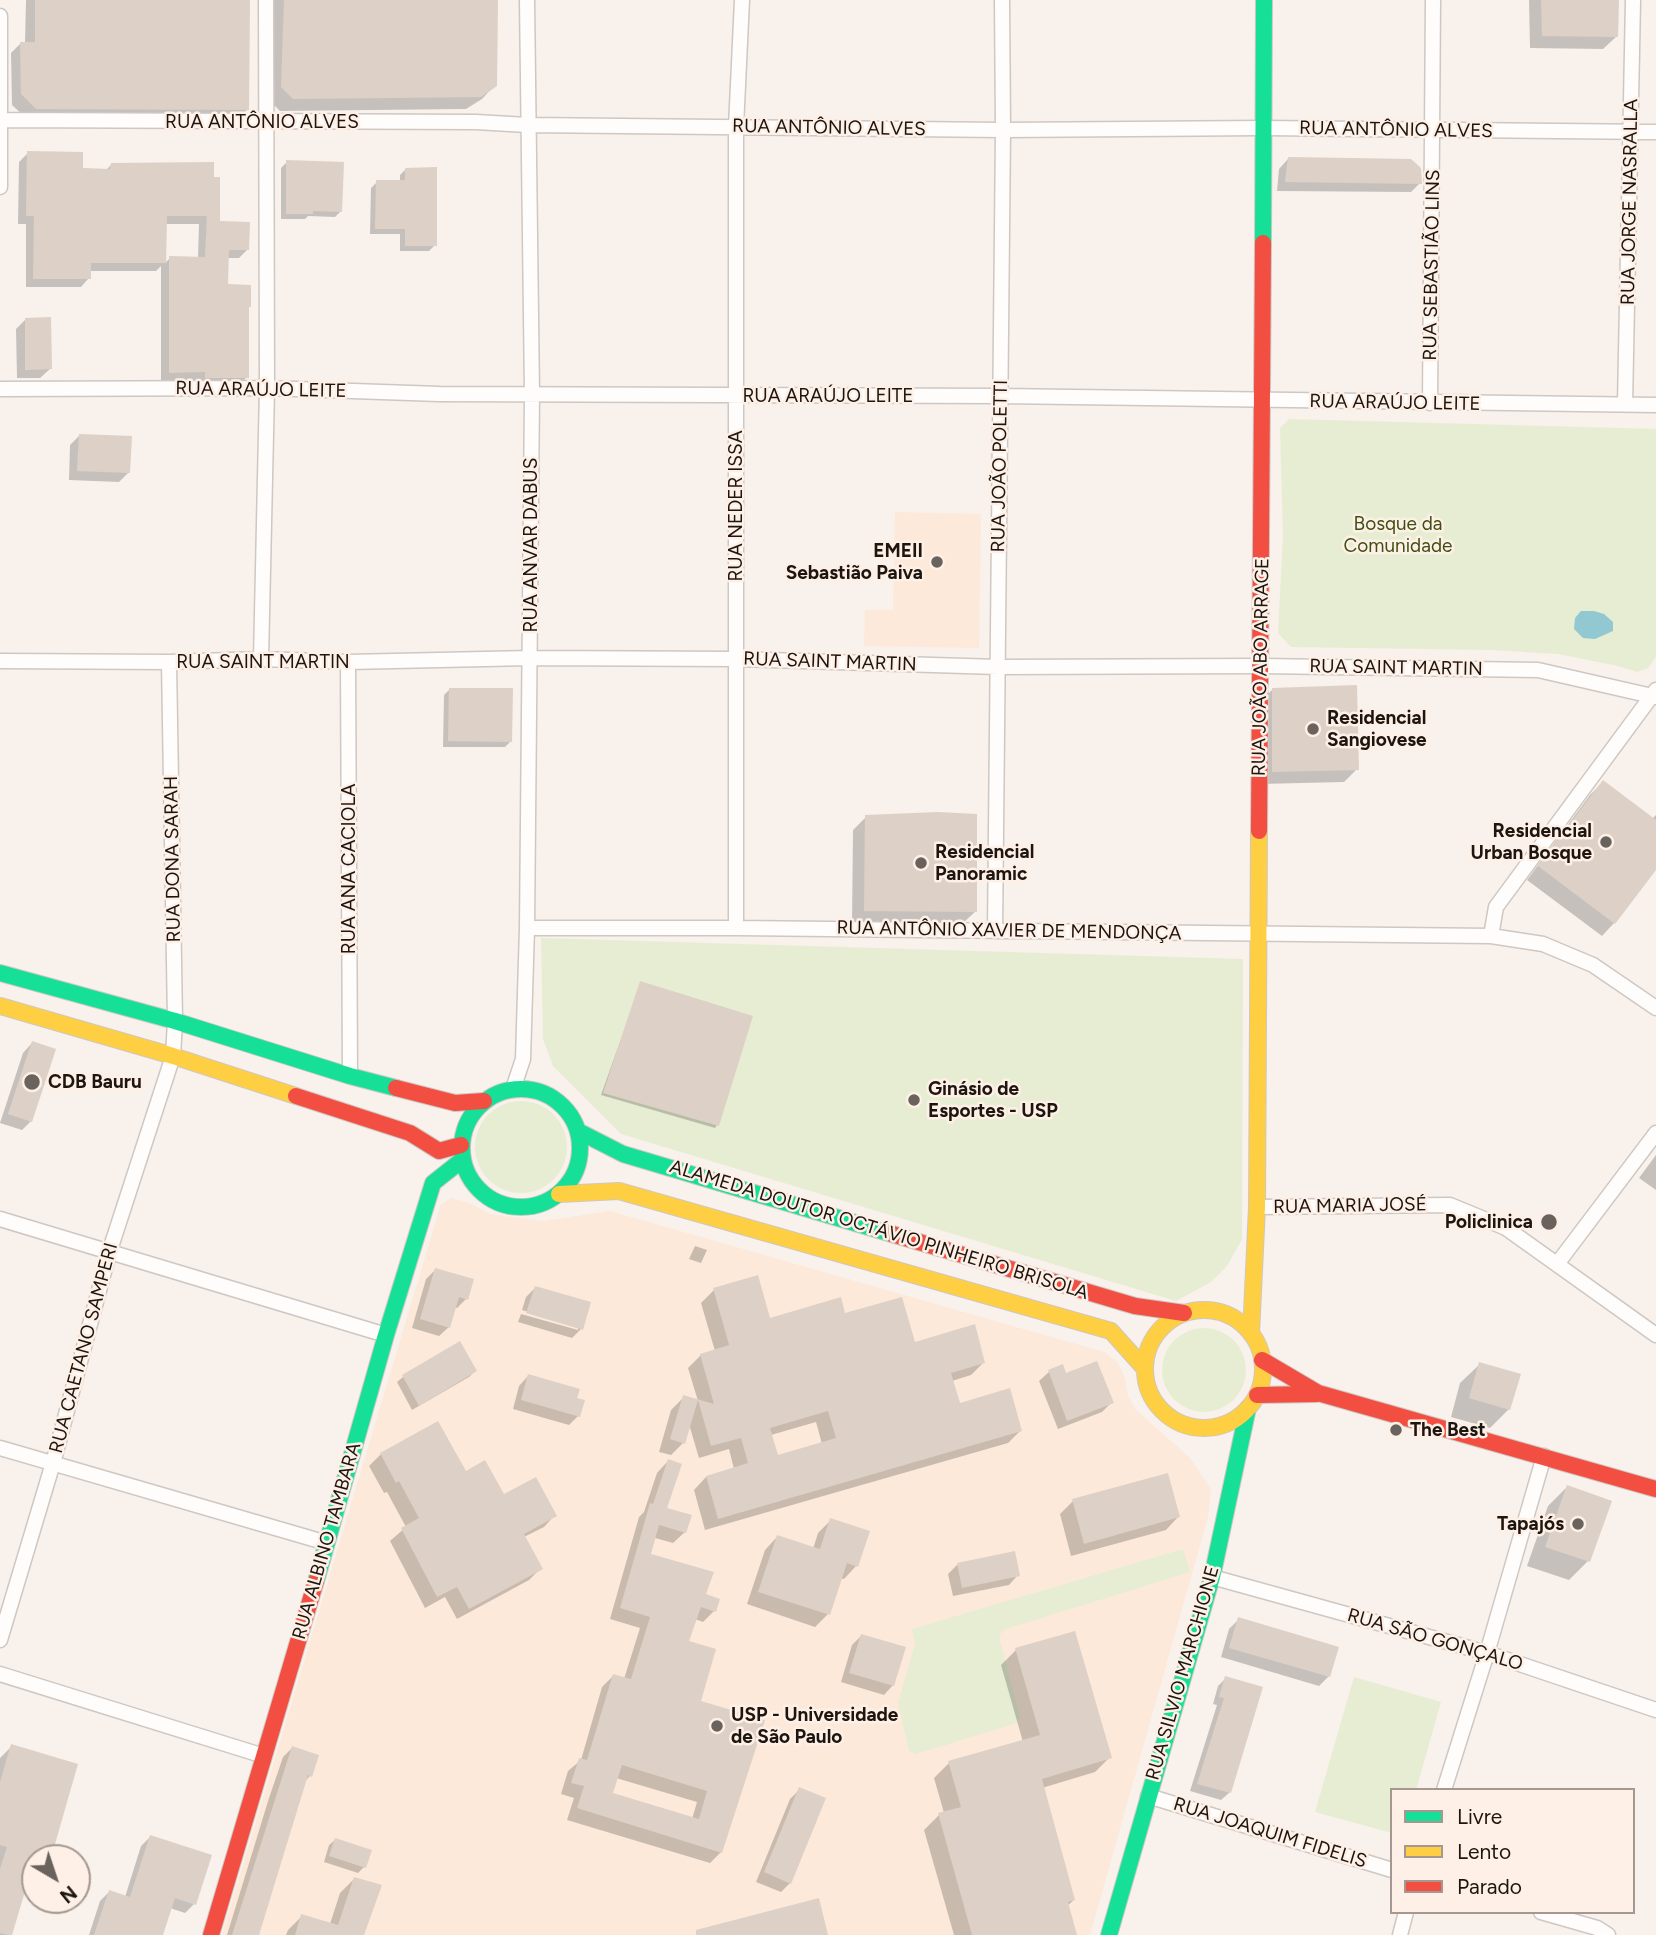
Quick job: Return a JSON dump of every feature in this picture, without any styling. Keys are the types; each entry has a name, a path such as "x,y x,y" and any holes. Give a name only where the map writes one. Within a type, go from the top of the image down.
{"street":[{"path":"261,659 267,388 266,0"},
{"name":"RUA ANVAR DABUS","path":"513,1089 523,1059 527,928 532,394 527,0"},
{"name":"RUA NEDER ISSA","path":"736,928 736,127 742,0"},
{"name":"RUA JOÃO POLETTI","path":"995,931 1002,0"},
{"name":"RUA JOÃO ABO ARRAGE","path":"1251,1334 1257,1207 1264,0"},
{"name":"RUA SEBASTIÃO LINS","path":"1430,404 1433,0"},
{"name":"RUA JORGE NASRALLA","path":"1625,404 1633,0"},
{"path":"0,16 0,187"},
{"name":"RUA ANTÔNIO ALVES","path":"1,120 476,122 527,125 1003,130 1263,128 1656,132"},
{"name":"RUA ARAÚJO LEITE","path":"0,389 267,388 532,394 1000,396 1430,404 1656,405"},
{"name":"RUA SAINT MARTIN","path":"0,661 737,659 998,667 1261,666 1538,670 1655,694"},
{"name":"RUA DONA SARAH","path":"169,662 175,1021 173,1056"},
{"name":"RUA ANA CACIOLA","path":"348,662 350,1076"},
{"path":"1491,936 1496,907 1655,694"},
{"name":"RUA ANTÔNIO XAVIER DE MENDONÇA","path":"527,928 1491,936 1543,944 1593,965 1656,1008"},
{"path":"0,973 175,1021 350,1076 455,1103 484,1101 513,1089"},
{"path":"0,1006 173,1056 410,1133 439,1151 461,1152 464,1128 484,1101"},
{"name":"RUA CAETANO SAMPERI","path":"0,1640 53,1463 109,1253 173,1056"},
{"name":"ALAMEDA DOUTOR OCTÁVIO PINHEIRO BRISOLA","path":"513,1089 526,1089 551,1096 570,1114 578,1131 623,1154 1135,1306 1184,1313 1202,1310 1221,1312 1238,1321 1251,1334"},
{"path":"559,1194 571,1180 579,1162 578,1131"},
{"path":"1557,1264 1656,1133"},
{"name":"ALAMEDA DOUTOR OCTÁVIO PINHEIRO BRISOLA","path":"461,1152 469,1179 482,1195 500,1205 521,1208 541,1205 559,1194 620,1191 1111,1331 1145,1370 1148,1390 1158,1407 1174,1420 1192,1427 1213,1427 1232,1421 1252,1401 1318,1394"},
{"name":"RUA ALBINO TAMBARA","path":"211,1935 433,1183 461,1152"},
{"name":"RUA MARIA JOSÉ","path":"1257,1207 1450,1205 1506,1228 1656,1335"},
{"path":"0,1219 386,1335"},
{"path":"1145,1370 1147,1352 1156,1335 1168,1322 1184,1313"},
{"path":"1251,1334 1262,1360 1263,1377 1252,1401"},
{"name":"ALAMEDA DOUTOR OCTÁVIO PINHEIRO BRISOLA","path":"1262,1360 1318,1394 1656,1489"},
{"name":"RUA SILVIO MARCHIONE","path":"1109,1935 1212,1577 1252,1401"},
{"path":"0,1448 327,1543"},
{"path":"1445,1788 1544,1456"},
{"name":"RUA SÃO GONÇALO","path":"1212,1577 1487,1653 1656,1710"},
{"path":"0,1674 264,1756"},
{"name":"RUA JOAQUIM FIDELIS","path":"1148,1796 1390,1869"},
{"path":"1400,1935 1405,1914"},
{"path":"1548,1914 1597,1928 1608,1935"}],"shaded area":[{"name":"EMEII Sebastião Paiva","path":"895,512 981,514 979,648 864,646 865,610 893,610"},
{"name":"USP - Universidade de São Paulo","path":"452,1198 490,1214 543,1221 610,1211 1104,1352 1117,1362 1125,1378 1128,1396 1136,1410 1190,1458 1211,1489 1208,1517 1090,1935 222,1935 441,1204"}],"green space":[{"name":"Bosque da Comunidade","path":"1289,419 1656,429 1656,657 1648,668 1637,672 1558,654 1491,650 1291,647 1278,633 1283,536 1280,428"},
{"name":"Ginásio de Esportes - USP","path":"541,938 1243,959 1242,1239 1227,1266 1211,1282 1176,1301 621,1134 553,1066 543,1039"},
{"path":"521,1101 539,1105 553,1115 563,1129 567,1147 563,1165 553,1179 539,1189 521,1193 503,1189 489,1179 479,1165 475,1147 479,1129 489,1115 503,1105"},
{"path":"1204,1328 1227,1335 1239,1347 1246,1370 1239,1393 1227,1405 1204,1412 1181,1405 1169,1393 1162,1370 1169,1347 1181,1335"},
{"path":"1183,1549 1190,1572 1003,1630 999,1636 1020,1718 1017,1723 916,1754 909,1751 898,1703 915,1644 912,1629"},
{"path":"1354,1677 1441,1702 1417,1788 1390,1788 1390,1832 1315,1812"}],"water":[{"path":"1581,611 1604,614 1613,622 1613,631 1595,639 1583,638 1574,629 1575,618"}],"building":[{"path":"35,0 250,0 249,110 36,109 21,94 20,42 35,42"},
{"path":"284,0 498,0 497,86 481,97 293,99 281,87"},
{"path":"1541,0 1619,0 1618,37 1542,36"},
{"path":"27,151 83,152 83,168 110,169 111,163 214,162 214,177 220,177 220,221 250,222 249,250 229,250 228,284 251,285 249,378 205,378 205,372 169,373 169,256 205,257 207,216 167,216 166,263 91,263 91,279 33,279 34,216 26,216"},
{"path":"1288,157 1411,159 1421,168 1422,184 1285,182"},
{"path":"286,160 344,162 342,212 286,214"},
{"path":"437,167 437,246 405,246 405,229 375,229 376,180 405,180 405,168"},
{"path":"51,317 52,369 25,370 25,318"},
{"path":"79,434 132,436 130,473 77,471"},
{"name":"Residencial Sangiovese","path":"1357,685 1359,770 1272,772 1272,688"},
{"path":"449,688 513,688 512,742 448,741"},
{"name":"Residencial Urban Bosque","path":"1603,780 1656,820 1656,870 1615,924 1538,866"},
{"name":"Residencial Panoramic","path":"938,812 977,814 977,912 864,911 865,815"},
{"path":"640,981 753,1016 719,1126 603,1093"},
{"name":"CDB Bauru","path":"32,1041 56,1049 32,1122 8,1114"},
{"path":"435,1268 474,1279 468,1300 459,1297 450,1328 420,1319"},
{"path":"758,1275 770,1318 841,1297 845,1313 902,1297 915,1342 975,1324 985,1363 951,1373 960,1403 1010,1388 1022,1431 718,1519 706,1476 748,1463 741,1438 711,1446 698,1400 685,1444 670,1439 683,1395 714,1404 700,1354 729,1345 713,1288","holes":["828,1411 836,1438 778,1455 770,1428"]},
{"path":"535,1286 591,1302 583,1330 526,1313"},
{"path":"460,1341 477,1371 419,1406 402,1375"},
{"path":"1097,1361 1114,1403 1067,1421 1048,1370 1063,1364 1066,1373"},
{"path":"1479,1362 1521,1374 1510,1410 1469,1398"},
{"path":"528,1374 580,1389 577,1398 585,1400 580,1417 521,1400"},
{"path":"438,1421 466,1471 485,1460 504,1494 536,1477 557,1516 524,1534 543,1569 469,1609 457,1587 437,1597 401,1528 419,1518 380,1453"},
{"path":"668,1459 682,1464 667,1508 692,1515 686,1533 659,1525 651,1554 714,1572 706,1594 720,1599 716,1612 701,1607 689,1641 716,1649 701,1701 765,1720 722,1853 577,1808 584,1786 571,1783 579,1758 587,1760 613,1674 631,1679 650,1617 620,1608 650,1503 653,1504","holes":["622,1765 707,1791 699,1819 613,1793"]},
{"path":"1168,1473 1180,1517 1084,1544 1072,1499"},
{"name":"Tapajós","path":"1567,1485 1612,1501 1590,1562 1545,1547"},
{"path":"830,1518 870,1531 858,1567 847,1563 830,1615 758,1592 777,1535 820,1549"},
{"path":"1015,1551 1020,1576 962,1588 957,1563"},
{"path":"1238,1617 1339,1647 1330,1677 1229,1648"},
{"path":"1075,1631 1112,1758 1042,1779 1075,1900 1068,1902 1077,1935 972,1935 938,1813 961,1807 948,1761 1040,1735 1015,1648"},
{"path":"861,1634 906,1647 894,1686 849,1673"},
{"path":"1225,1676 1263,1687 1231,1793 1197,1784 1224,1698 1219,1697"},
{"path":"11,1744 78,1764 55,1844 21,1844 21,1905 12,1935 0,1933 0,1869 7,1847 0,1845 0,1782"},
{"path":"292,1746 319,1755 312,1777 308,1775 259,1935 232,1935"},
{"path":"799,1787 826,1798 791,1884 764,1872"},
{"path":"150,1835 212,1855 196,1905 175,1898 163,1935 94,1935 109,1890 130,1897"},
{"path":"335,1838 372,1850 366,1868 329,1856"},
{"path":"354,1877 382,1885 364,1935 295,1935 301,1914 338,1925"},
{"path":"819,1898 828,1935 696,1935 696,1930"}],"traffic: fast":[{"path":"1263,243 1264,0"},
{"path":"0,973 175,1021 396,1088"},
{"path":"521,1089 544,1093 563,1106 576,1125 580,1148 576,1171 563,1190 544,1203 521,1207 498,1203 479,1190 466,1171 462,1148 466,1125 479,1106 498,1093 521,1089"},
{"path":"578,1131 623,1154 892,1234"},
{"path":"316,1581 386,1335 433,1183 462,1160"},
{"path":"1109,1935 1212,1577 1248,1408"}],"traffic: slow":[{"path":"1251,1334 1257,1207 1259,831"},
{"path":"0,1006 173,1056 296,1096"},
{"path":"559,1194 619,1191 1111,1331 1145,1369"},
{"path":"1204,1310 1215,1311 1237,1320 1253,1336 1262,1358 1263,1369 1262,1380 1253,1402 1237,1418 1215,1427 1204,1428 1193,1427 1171,1418 1155,1402 1146,1380 1145,1369 1146,1358 1155,1336 1171,1320 1193,1311 1204,1310"}],"traffic: jam":[{"path":"1259,831 1263,243"},
{"path":"396,1088 455,1103 484,1101"},
{"path":"296,1096 410,1133 439,1151 461,1145"},
{"path":"892,1234 1135,1306 1184,1313"},
{"path":"1262,1360 1318,1393 1656,1489"},
{"path":"1257,1395 1317,1394"},
{"path":"211,1935 316,1581"}],"place":[{"name":"EMEII Sebastião Paiva","path":"937,562"},
{"name":"Residencial Sangiovese","path":"1313,729"},
{"name":"Residencial Urban Bosque","path":"1606,842"},
{"name":"Residencial Panoramic","path":"921,863"},
{"name":"CDB Bauru","path":"32,1082"},
{"name":"Ginásio de Esportes - USP","path":"914,1100"},
{"name":"Policlinica","path":"1549,1222"},
{"name":"The Best","path":"1396,1430"},
{"name":"Tapajós","path":"1578,1524"},
{"name":"USP - Universidade de São Paulo","path":"717,1726"}]}
